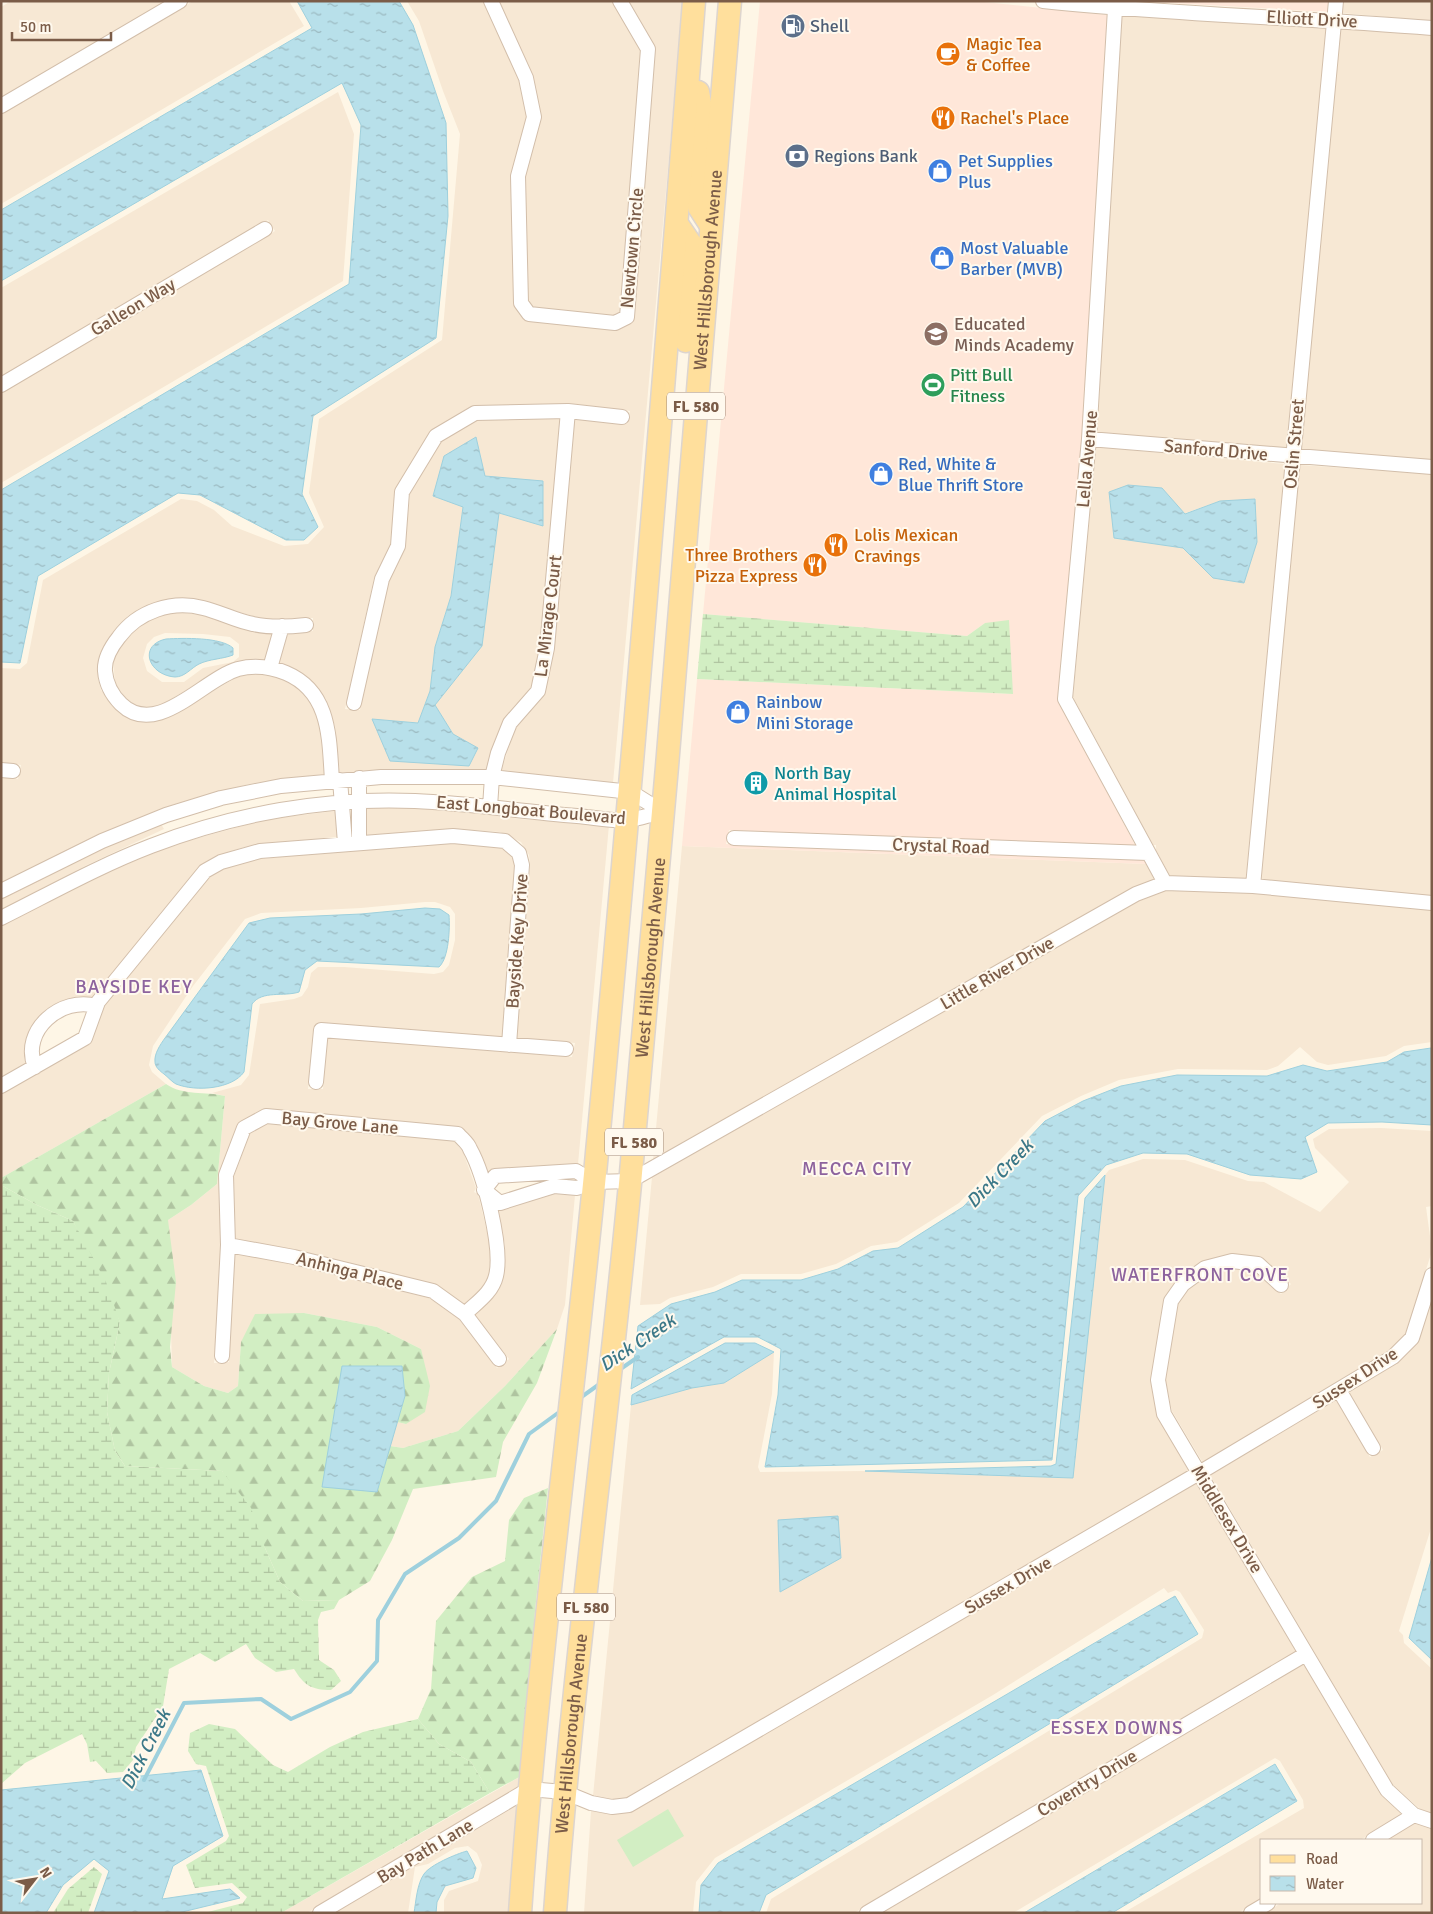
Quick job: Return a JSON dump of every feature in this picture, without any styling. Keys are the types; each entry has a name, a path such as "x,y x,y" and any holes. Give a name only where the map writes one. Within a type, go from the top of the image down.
{"main road":[{"name":"West Hillsborough Avenue","path":"520,1913 529,1789 568,1445 631,792 694,1"},
{"name":"West Hillsborough Avenue","path":"555,1913 564,1792 614,1348 630,1182 663,812 730,1"},
{"path":"690,52 701,108 697,190 699,207 711,226"},
{"path":"677,224 692,246 682,398 694,429"}],"street":[{"path":"1,106 180,1"},
{"name":"Newtown Circle","path":"491,1 526,78 534,117 518,176 520,303 529,314 615,323 627,316 648,48 620,1"},
{"name":"Elliott Drive","path":"1043,1 1115,9 1334,20 1432,28"},
{"name":"Oslin Street","path":"1253,886 1336,1"},
{"name":"Lella Avenue","path":"1115,9 1090,439 1065,699 1166,883"},
{"name":"Galleon Way","path":"1,385 265,229"},
{"path":"354,703 382,579 398,546 402,492 436,436 475,413 568,411 622,417"},
{"name":"La Mirage Court","path":"490,807 492,777 498,753 510,723 538,691 547,648 568,411"},
{"name":"Sanford Drive","path":"1090,439 1432,467"},
{"path":"306,625 253,624 195,606 174,605 162,608 142,616 124,630 110,650 105,668 108,686 119,702 134,713 142,716 152,715 171,708 226,674 237,670 270,668 293,676 303,683 319,702 328,727 336,780 352,843"},
{"path":"270,668 282,626"},
{"name":"East Longboat Boulevard","path":"1,891 102,841 166,814 250,791 336,780 359,778 492,777 631,792 663,812"},
{"path":"352,843 359,801 359,778"},
{"name":"East Longboat Boulevard","path":"1,918 106,865 174,837 267,812 359,801 413,801 628,820 663,812"},
{"name":"Bayside Key Drive","path":"1,1086 85,1038 96,1006 142,946 205,871 221,862 260,851 352,843 453,836 506,841 520,853 522,864 509,1045"},
{"name":"Crystal Road","path":"734,838 1148,853"},
{"name":"Little River Drive","path":"594,1182 630,1182 1136,894 1166,883 1253,886 1432,903"},
{"path":"35,1067 32,1052 38,1032 44,1021 73,1005 86,1003 96,1006"},
{"path":"316,1082 321,1030 566,1049"},
{"name":"Bay Grove Lane","path":"222,1356 228,1246 226,1175 244,1128 266,1116 458,1134 470,1148 484,1190"},
{"path":"465,1314 490,1290 496,1276 498,1247 484,1190 494,1176 576,1171 594,1182"},
{"path":"515,1175 518,1198"},
{"path":"484,1190 500,1203 554,1186 577,1188 594,1182"},
{"name":"Anhinga Place","path":"228,1246 294,1257 432,1291 465,1314 499,1359"},
{"name":"Middlesex Drive","path":"1281,1284 1258,1264 1232,1262 1205,1268 1183,1284 1171,1301 1158,1380 1164,1414 1387,1790 1414,1815 1432,1821"},
{"name":"Sussex Drive","path":"529,1789 564,1792 591,1803 612,1807 629,1805 1200,1473 1392,1357 1412,1338 1432,1275"},
{"path":"1339,1390 1373,1448"},
{"name":"Coventry Drive","path":"867,1913 1306,1654"},
{"name":"Bay Path Lane","path":"323,1912 529,1789"},
{"path":"1375,1839 1414,1815"},
{"path":"1251,1913 1266,1904"}],"shaded area":[{"path":"11,1 166,1 1,99 1,7"},
{"path":"193,1 289,1 304,26 1,204 1,114"},
{"path":"407,1 683,1 613,783 501,771 516,726 545,692 554,648 574,419 627,424 630,411 575,404 476,406 429,433 396,489 391,545 374,578 345,709 360,710 389,580 405,546 410,494 441,441 476,420 560,418 540,647 531,689 503,721 487,770 381,770 339,773 335,726 326,699 308,677 279,663 288,633 313,631 313,618 263,619 197,599 174,598 161,601 128,616 118,626 104,647 99,658 98,679 101,690 113,706 131,720 152,722 174,714 239,676 258,674 280,678 298,688 313,706 321,729 324,774 249,784 165,808 99,835 1,884 1,777 18,779 21,765 1,762 1,668 20,669 27,663 43,580 181,499 197,501 214,510 232,526 284,546 308,544 324,527 309,493 319,419 442,340 460,134 419,21","holes":["543,481 543,526 499,513 482,646 435,705 453,734 477,748 372,719 418,723 430,691 435,647 451,596 463,506 433,496"]},
{"path":"760,1 975,1 1107,15 1082,439 1058,699 1136,847 729,830 726,844 1144,860 1146,864 682,846 697,679 1012,694 985,623 967,636 703,614"},
{"path":"1136,1 1329,1 1328,12"},
{"path":"1344,1 1432,1 1432,21 1342,13"},
{"path":"1122,16 1327,26 1286,449 1097,433"},
{"path":"1341,28 1432,35 1432,460 1301,451"},
{"path":"338,92 354,134 343,281 1,483 1,393 275,231 268,220 1,377 1,288"},
{"path":"1096,447 1285,464 1246,879 1170,876 1156,850 1156,845 1153,845 1073,697","holes":["1220,501 1213,578 1183,548 1114,538"]},
{"path":"1300,465 1432,474 1432,896 1261,880"},
{"path":"174,612 202,615 243,629 273,633 265,660 235,663 224,667 160,706 152,708 137,707 125,697 115,683 113,660 123,643 137,627 153,618","holes":["165,633 230,637 239,644 239,657 233,662 203,668 184,682 162,682 147,671 143,658 147,644 154,637"]},
{"path":"367,808 466,811 520,819 609,825 578,1164 495,1169 487,1174 476,1143 460,1127 268,1109 241,1122 237,1126 219,1176 221,1245 214,1363 229,1362 235,1254 292,1264 429,1298 459,1319 497,1368 509,1359 474,1314 495,1295 504,1275 505,1245 497,1209 501,1210 554,1194 575,1195 565,1305 557,1329 505,1386 458,1431 403,1448 390,1446 397,1422 406,1424 421,1349 377,1327 304,1313 241,1342 238,1386 228,1393 204,1386 172,1367 168,1220 191,1205 217,1184 225,1096 212,1093 241,1085 249,1075 260,1004 302,996 308,987 311,973 318,967 344,967 434,974 443,972 449,965 455,940 455,914 450,907 435,902 425,902 361,908 261,913 245,919 193,986 153,1046 149,1065 152,1072 166,1084 1,1178 1,1094 92,1039 105,1004 206,879 223,869 243,861 359,849 452,843 496,846 510,853 515,861 502,1037 322,1023 313,1031 308,1089 323,1089 327,1038 572,1057 575,1043 517,1038 530,864 529,855 521,842 500,832 454,829 367,835"},
{"path":"335,811 337,837 261,844 241,848 218,856 197,869 92,998 78,996 66,1000 36,1019 24,1051 25,1064 1,1078 1,926 109,871 176,844 268,819"},
{"path":"161,824 164,829 87,865 1,911 1,899 104,847"},
{"path":"682,846 1146,864 1155,880 653,1161"},
{"path":"1167,890 1252,893 1432,910 1432,1042 1404,1046 1386,1056 1328,1065 1317,1062 1300,1047 1278,1066 1267,1070 1178,1069 1119,1080 1081,1096 1042,1116 959,1203 897,1242 871,1246 836,1264 801,1274 741,1274 713,1287 670,1298 660,1304 640,1305 652,1177 1139,901"},
{"path":"267,1124 454,1141 463,1152 476,1188 474,1192 478,1194 491,1248 489,1275 484,1286 464,1305 435,1284 297,1250 235,1239 234,1176 250,1133"},
{"path":"1381,1128 1432,1131 1432,1206 1426,1207 1432,1251 1405,1335 1388,1352 1203,1463 1172,1411 1165,1379 1178,1303 1188,1289 1208,1274 1232,1269 1254,1271 1281,1294 1291,1284 1260,1257 1231,1255 1201,1263 1165,1298 1151,1379 1158,1418 1189,1471 627,1798 613,1800 593,1796 631,1405 692,1388 724,1383 774,1352 772,1394 758,1467 760,1472 865,1471 1072,1478 1105,1175 1109,1170 1143,1159 1185,1160 1248,1181 1264,1182 1320,1212 1349,1182 1315,1148 1313,1139 1329,1129"},
{"path":"1432,1299 1432,1525 1399,1631 1403,1635 1404,1643 1432,1669 1432,1813 1420,1809 1393,1785 1210,1475 1336,1400 1370,1457 1383,1450 1349,1392 1396,1363 1417,1343"},
{"path":"1196,1483 1296,1652 854,1913 766,1913 771,1899 1202,1638 1204,1630 1180,1592 1176,1590 1168,1593 1164,1588 993,1695 715,1858 696,1882 693,1913 584,1913 591,1811 612,1814 633,1811"},
{"path":"1303,1663 1380,1794 1403,1815 1362,1839 1260,1839 1260,1900 1238,1913 1123,1913 1304,1808 1303,1800 1280,1761 1275,1758 1013,1913 881,1913"},
{"path":"523,1775 522,1785 322,1904 317,1905 317,1907 307,1913 281,1913"},
{"path":"520,1802 512,1913 444,1913 444,1900 449,1891 478,1881 482,1865 477,1853 468,1846 455,1848 428,1864 415,1867 408,1913 334,1913"},
{"path":"1415,1823 1432,1828 1432,1913 1265,1913 1279,1904 1423,1904 1423,1839 1388,1839"}],"green space":[{"path":"703,614 967,636 985,623 1009,620 1013,694 697,679"},
{"path":"166,1084 187,1092 225,1096 217,1184 191,1205 168,1220 176,1282 170,1347 172,1367 204,1386 228,1393 238,1386 241,1342 255,1314 304,1313 377,1327 421,1349 430,1386 425,1412 406,1424 397,1422 405,1395 401,1366 342,1366 377,1492 390,1446 403,1448 458,1431 505,1386 557,1329 537,1383 503,1442 496,1477 413,1489 392,1540 370,1581 339,1600 303,1601 280,1582 265,1548 222,1471 125,1466 115,1451 107,1412 109,1373 120,1322 73,1221 37,1205 1,1185 1,1178"},
{"path":"1,1185 37,1205 73,1221 106,1282 120,1322 109,1373 107,1412 115,1451 125,1466 222,1471 251,1508 265,1548 280,1582 303,1601 339,1600 334,1609 321,1612 318,1620 319,1660 334,1670 341,1681 331,1690 309,1686 294,1669 276,1672 255,1658 246,1644 215,1662 200,1653 169,1669 163,1706 136,1747 133,1760 123,1772 107,1773 96,1761 90,1762 87,1744 82,1734 25,1763 1,1784"},
{"path":"548,1488 535,1611 523,1775 490,1793 471,1762 439,1744 418,1719 431,1689 436,1621 472,1577 505,1561 509,1520 524,1498"},
{"path":"418,1719 439,1744 471,1762 490,1793 281,1913 204,1913 243,1903 247,1897 232,1883 195,1888 186,1865 226,1841 229,1836 206,1766 196,1764 188,1751 190,1733 209,1724 235,1729 273,1765 288,1772 330,1747 363,1732"},
{"path":"668,1809 684,1836 633,1867 617,1840"},
{"path":"94,1867 102,1874 88,1913 53,1913 68,1889"}],"water":[{"path":"297,1 399,1 413,25 446,123 448,216 436,338 313,416 302,494 318,527 304,540 286,540 200,495 178,493 38,576 20,663 1,662 1,490 349,284 361,125 342,83 1,281 1,210 312,28"},
{"path":"476,437 485,476 543,481 543,526 499,513 482,646 435,705 453,734 478,748 469,766 390,761 372,719 418,723 430,691 435,647 451,596 463,507 433,496 444,456"},
{"path":"1128,485 1162,488 1185,514 1220,501 1255,499 1257,542 1244,583 1213,578 1183,548 1114,538 1109,492"},
{"path":"166,639 201,639 220,642 233,648 233,655 203,662 179,677 166,675 153,666 149,653 157,642"},
{"path":"425,908 440,909 449,915 447,950 439,967 317,961 305,970 299,992 267,995 252,1004 244,1072 238,1078 213,1087 193,1088 176,1084 161,1072 155,1064 155,1056 161,1044 249,923 270,918 361,914"},
{"path":"1431,1048 1432,1125 1382,1122 1328,1123 1305,1137 1317,1172 1301,1179 1250,1175 1187,1154 1143,1153 1106,1165 1078,1196 1052,1460 765,1467 778,1395 781,1349 758,1337 724,1337 631,1389 638,1326 671,1304 715,1292 742,1280 801,1280 838,1269 873,1251 898,1248 963,1207 1045,1121 1083,1101 1121,1086 1177,1075 1267,1076 1303,1065 1327,1071 1387,1062 1404,1052"},
{"path":"1105,1175 1073,1478 865,1471 1051,1466 1056,1464 1085,1198"},
{"path":"725,1343 755,1343 774,1352 724,1383 692,1388 631,1405 632,1395"},
{"path":"342,1366 402,1366 405,1396 377,1492 322,1487"},
{"path":"838,1516 841,1558 780,1592 778,1520"},
{"path":"1432,1557 1432,1660 1409,1638"},
{"path":"1175,1596 1198,1634 766,1895 759,1913 699,1913 701,1885 718,1863"},
{"path":"1275,1764 1297,1801 1112,1913 1024,1913"},
{"path":"201,1770 223,1836 173,1866 162,1899 230,1889 240,1898 178,1913 94,1913 109,1871 94,1859 63,1885 46,1913 1,1913 1,1790"},
{"path":"467,1851 476,1868 473,1878 445,1886 437,1902 436,1913 414,1913 418,1888 424,1874 450,1857"}],"waterway":[{"name":"Dick Creek","path":"619,1370 638,1357"},
{"name":"Dick Creek","path":"580,1398 601,1383"},
{"name":"Dick Creek","path":"144,1780 184,1703 261,1699 291,1719 350,1692 377,1661 378,1620 405,1574 459,1538 496,1501 529,1434 562,1410"}],"place":[{"name":"Shell","path":"793,26"},
{"name":"Magic Tea & Coffee","path":"948,54"},
{"name":"Rachel's Place","path":"943,118"},
{"name":"Regions Bank","path":"797,156"},
{"name":"Pet Supplies Plus","path":"940,171"},
{"name":"Most Valuable Barber (MVB)","path":"942,258"},
{"name":"Educated Minds Academy","path":"936,334"},
{"name":"Pitt Bull Fitness","path":"933,385"},
{"name":"Red, White & Blue Thrift Store","path":"881,474"},
{"name":"Lolis Mexican Cravings","path":"836,545"},
{"name":"Three Brothers Pizza Express","path":"815,565"},
{"name":"Rainbow Mini Storage","path":"738,712"},
{"name":"North Bay Animal Hospital","path":"756,783"}],"district":[{"name":"BAYSIDE KEY","path":"134,986"},
{"name":"MECCA CITY","path":"857,1168"},
{"name":"WATERFRONT COVE","path":"1200,1274"},
{"name":"ESSEX DOWNS","path":"1117,1727"}]}
